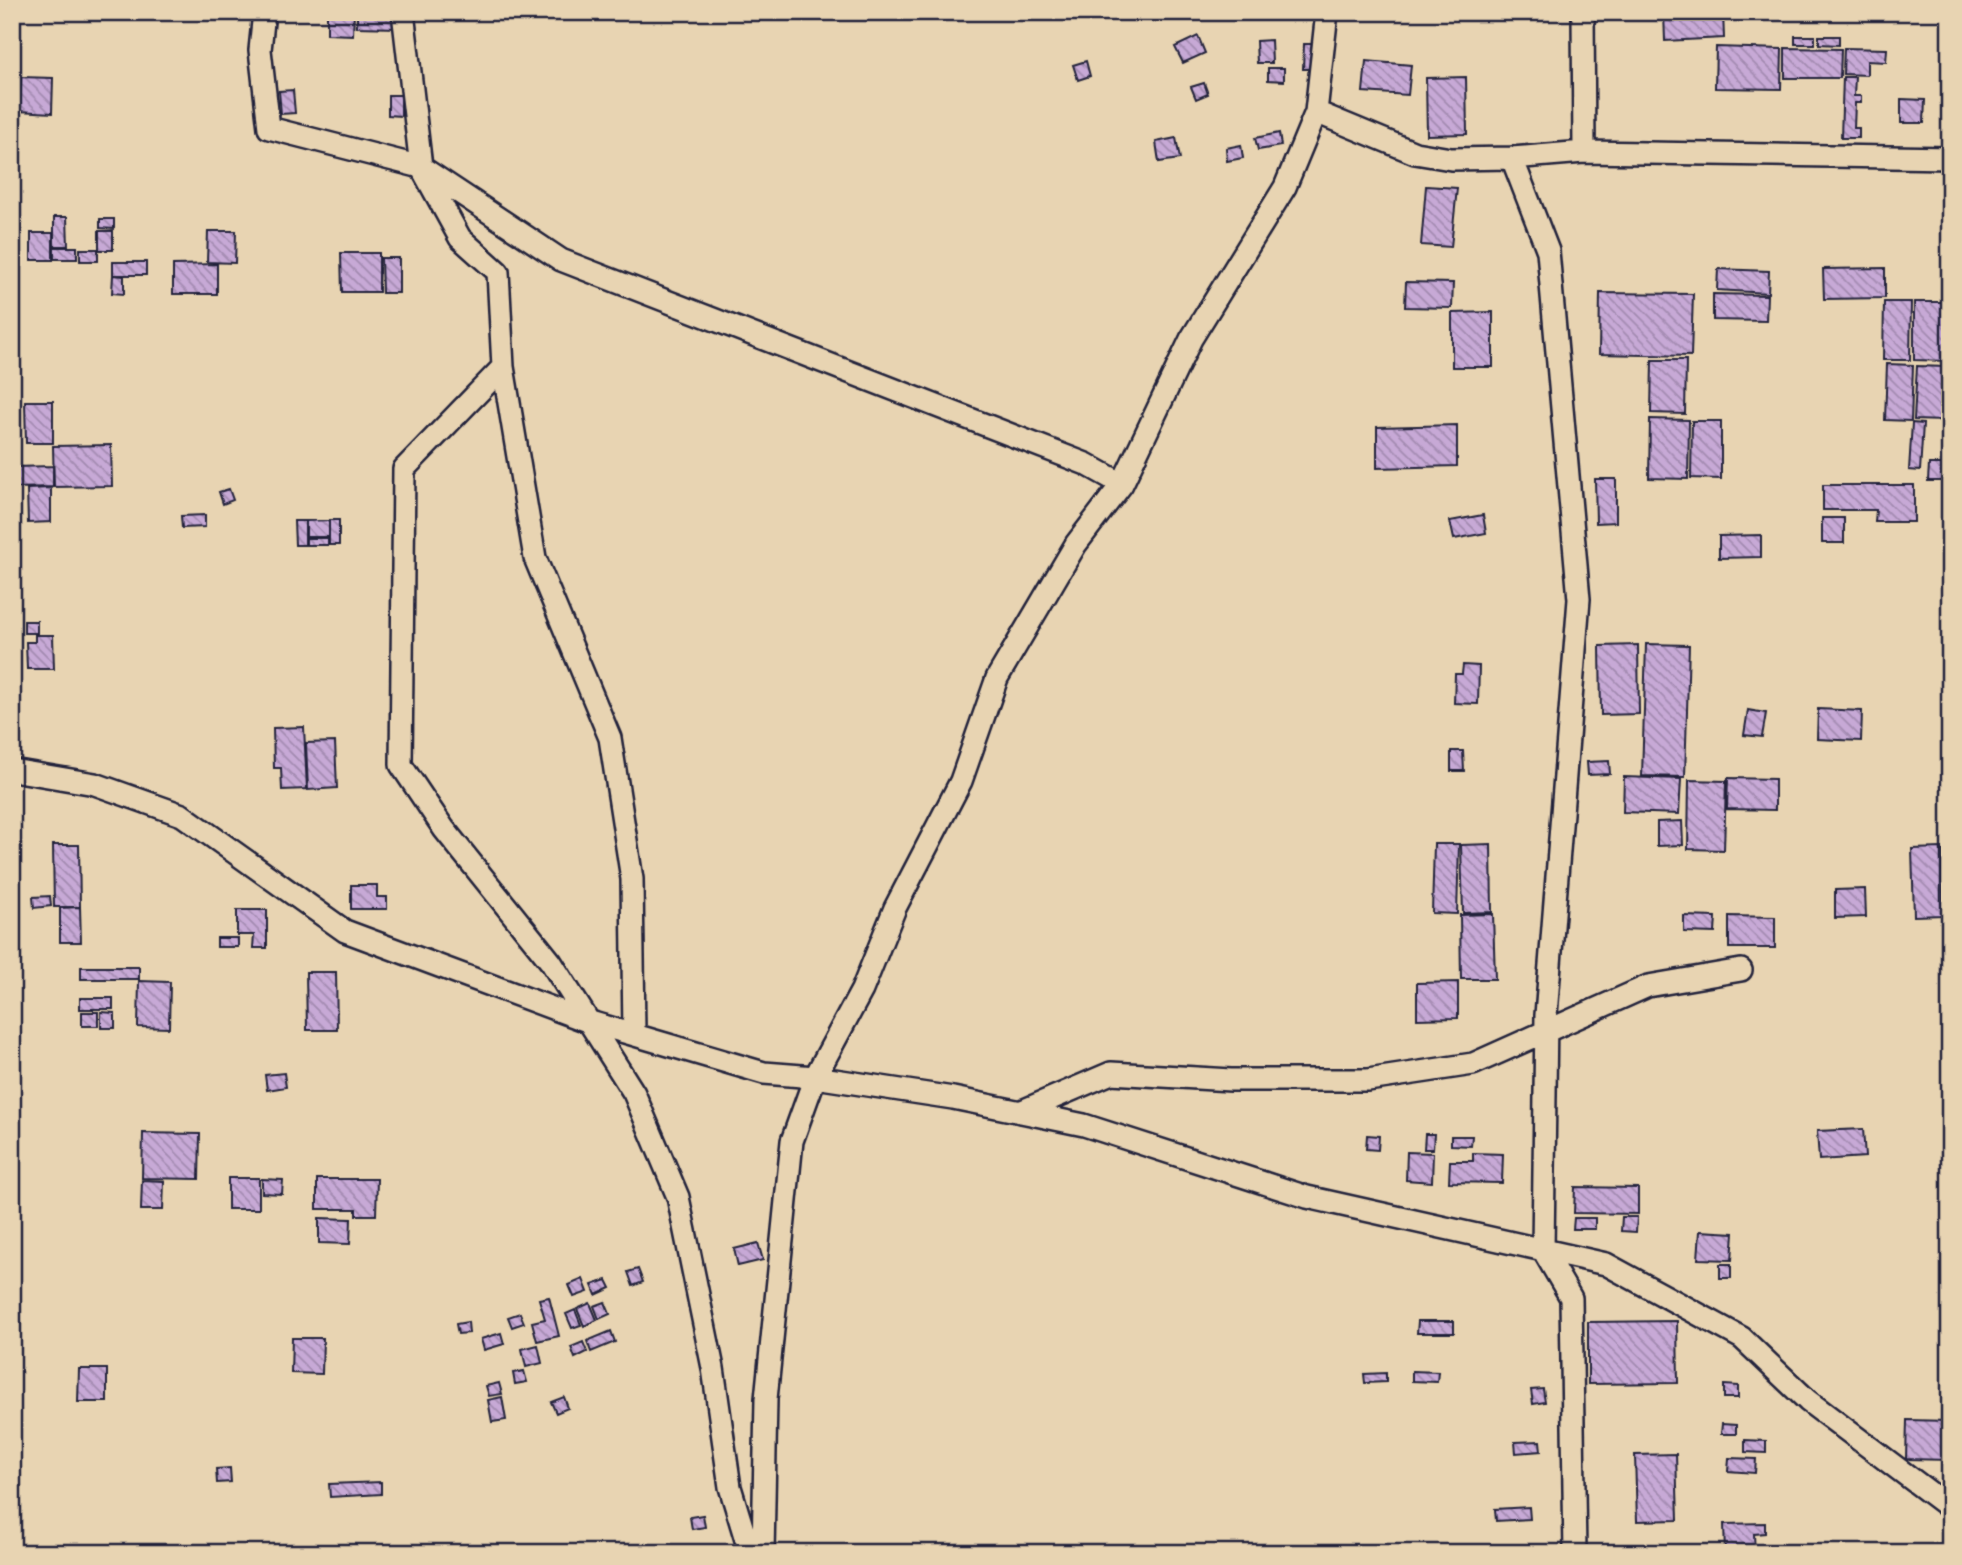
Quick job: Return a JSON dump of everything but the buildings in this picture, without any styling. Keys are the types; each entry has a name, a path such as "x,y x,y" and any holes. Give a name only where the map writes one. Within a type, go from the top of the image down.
{"street":[{"path":"264,12 260,50 269,128 421,167 561,260 1086,464 1122,484"},
{"path":"403,12 421,167 460,238 498,272 503,367 535,558 610,738 632,879 634,1034"},
{"path":"763,1553 766,1399 792,1141 815,1077 862,990 895,908 961,781 997,678 1076,544 1122,484 1191,339 1285,187 1316,112 1327,12"},
{"path":"1583,12 1584,152"},
{"path":"1316,112 1415,153 1451,159 1513,158 1584,152 1950,158"},
{"path":"1513,158 1548,251 1579,599 1545,1030 1543,1250 1572,1298 1574,1553"},
{"path":"503,367 404,469 401,765 444,830 551,962 634,1093 678,1197 713,1368 730,1487 750,1553"},
{"path":"12,770 95,784 182,815 345,931 587,1021 764,1073 815,1077 1084,1125 1307,1197 1606,1264 1742,1338 1808,1401 1950,1508"},
{"path":"1020,1112 1111,1073 1231,1080 1368,1080 1473,1063 1648,986 1741,970"}]}
